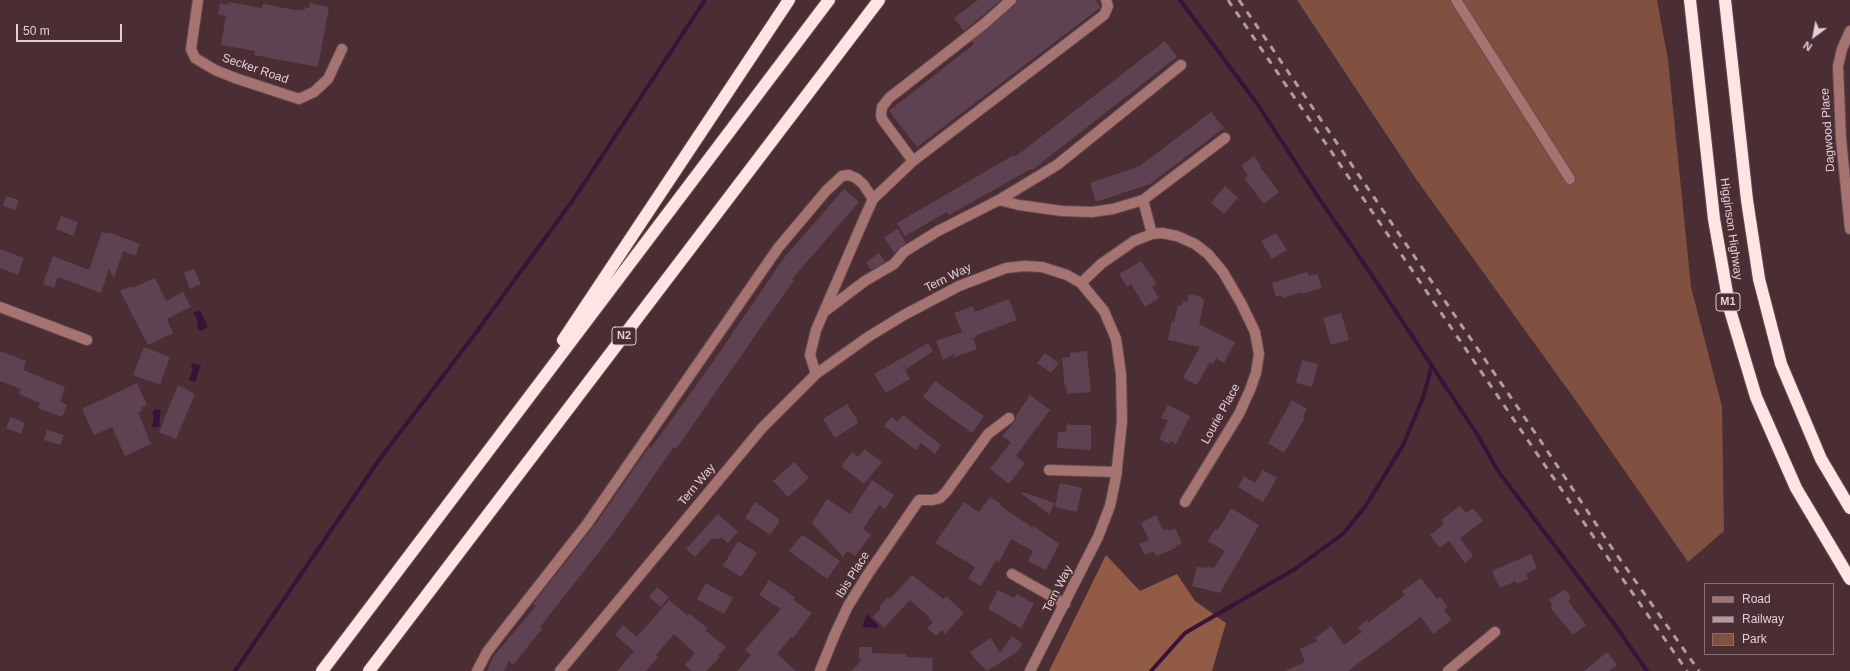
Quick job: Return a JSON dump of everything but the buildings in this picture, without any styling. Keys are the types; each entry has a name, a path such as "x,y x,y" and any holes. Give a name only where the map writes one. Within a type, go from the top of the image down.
{"highway":[{"path":"493,446 789,0"},
{"path":"322,671 829,0"},
{"name":"N2","path":"369,671 879,0"},
{"name":"Higginson Highway","path":"1690,0 1714,219 1730,310 1756,397 1796,488 1850,579"},
{"name":"Higginson Highway","path":"1725,0 1747,200 1759,279 1781,364 1821,459 1850,508"}],"street":[{"name":"Secker Road","path":"198,0 191,49 196,58 215,70 235,78 299,99 314,92 328,79 342,49"},
{"path":"913,161 882,119 881,111 884,103 984,24 1011,0"},
{"path":"816,374 810,356 816,330 822,313 873,199 913,161 1104,15 1108,6 1106,0"},
{"path":"1456,0 1570,179"},
{"name":"Dagwood Place","path":"1850,31 1842,49 1838,66 1841,139 1850,229"},
{"path":"822,313 865,281 894,264 910,249 938,231 999,200 1057,165 1181,66"},
{"path":"999,200 1055,210 1092,212 1113,209 1143,200 1225,138"},
{"path":"477,671 487,652 587,524 750,286 783,242 826,191 842,176 849,175 856,178 863,184 873,199"},
{"path":"1143,200 1152,234"},
{"name":"Lourie Place","path":"1081,283 1101,264 1134,241 1152,234 1162,233 1177,236 1195,244 1208,254 1223,272 1241,303 1255,332 1259,354 1256,373 1239,414 1185,502"},
{"name":"Tern Way","path":"560,671 762,428 816,374 844,353 904,315 959,286 986,274 1006,268 1024,266 1042,267 1081,283 1104,311 1116,339 1121,374 1122,421 1117,472 1110,506 1098,537 1030,671"},
{"path":"0,306 87,340"},
{"name":"Ibis Place","path":"820,671 848,606 919,500 933,500 940,498 988,434 1009,418"},
{"path":"1049,470 1117,472"},
{"path":"1012,574 1065,604"},
{"path":"1448,671 1495,632"}],"green space":[{"path":"1297,0 1657,0 1668,60 1691,287 1722,407 1724,531 1688,562 1581,408 1416,179"}],"shaded area":[{"path":"200,310 208,327 201,331 197,328 198,321 193,313"},
{"path":"192,363 201,365 195,382 189,380 193,368 191,367"},
{"path":"155,409 161,410 159,427 152,427 154,417 152,413"},
{"path":"1106,555 1140,591 1177,574 1195,601 1226,623 1212,671 1049,671"},
{"path":"867,614 879,626 877,628 862,627"}],"waterway":[{"path":"235,671 379,460 475,334 573,200 705,0"},
{"path":"1180,0 1258,105 1477,434 1498,471 1615,625 1647,671"},
{"path":"1151,671 1185,633 1295,569 1344,533 1367,504 1403,445 1423,398 1432,365"}],"railway":[{"path":"1228,0 1606,555 1687,671"},
{"path":"1239,0 1540,440 1612,548 1699,671"}]}
